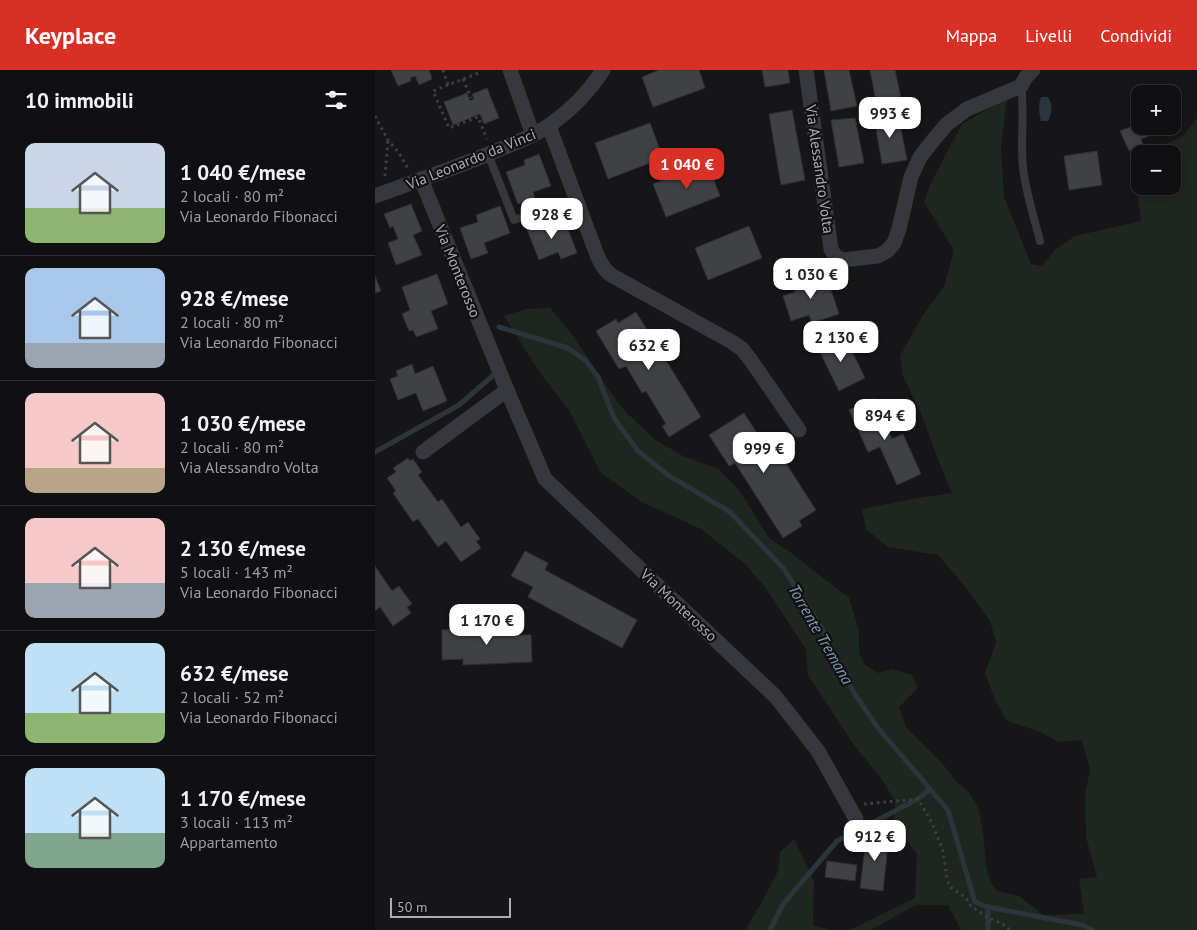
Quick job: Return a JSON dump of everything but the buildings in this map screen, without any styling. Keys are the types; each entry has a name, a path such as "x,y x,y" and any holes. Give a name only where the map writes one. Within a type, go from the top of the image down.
{"street":[{"path":"510,70 533,135"},
{"name":"Via Leonardo da Vinci","path":"375,196 415,175 488,148 533,135 564,115 595,83 603,70"},
{"name":"Via Alessandro Volta","path":"806,70 831,249 835,256 843,260 878,256 887,251 894,243 911,176 920,157 947,124 967,109 1021,86"},
{"path":"1021,86 1033,70"},
{"path":"549,126 597,255 605,270 742,348 799,430"},
{"name":"Via Monterosso","path":"415,175 545,479 776,697 818,751 852,813"},
{"path":"423,452 507,390"}],"lane":[{"path":"1021,86 1023,100 1023,169 1040,241"},
{"path":"488,148 514,220 547,208"}],"path":[{"path":"443,70 448,85"},
{"path":"481,72 433,91 449,128 478,116 488,148"},
{"path":"463,79 471,98"},
{"path":"375,116 388,140 415,175"},
{"path":"385,179 388,140"},
{"path":"852,813 918,799 932,823 943,851 950,887 965,897 971,906 988,918 1012,930"}],"shaded area":[{"path":"1041,97 1048,97 1051,103 1048,121 1041,121 1039,103"},
{"path":"1007,98 1001,148 1004,197 1031,264 1042,266 1055,250 1075,236 1141,221 1138,195 1181,195 1181,145 1161,145 1183,136 1197,118 1197,930 961,930 948,905 916,905 871,930 850,930 915,898 917,854 894,824 895,801 881,778 854,745 808,675 806,649 765,587 744,563 701,529 642,502 601,473 569,410 540,373 504,316 526,309 550,308 571,333 616,400 627,413 654,439 683,456 718,469 740,491 769,538 849,598 859,630 859,653 865,665 878,673 892,669 912,675 918,688 899,707 906,727 942,763 956,781 969,792 979,810 986,867 991,883 997,891 1019,896 1043,915 1084,914 1079,879 1097,877 1086,837 1085,795 1090,770 1082,740 1059,742 1038,731 1007,721 995,700 985,673 996,642 990,621 963,584 938,555 888,547 866,529 862,509 952,493 922,416 902,374 900,356 923,315 944,287 954,250 924,202 931,183 962,124"},
{"path":"794,839 814,881 813,926 833,930 745,930 778,871 780,852"}],"waterway":[{"name":"Torrente Tremana","path":"499,327 568,348 586,361 598,377 614,418 638,451 668,475 730,512 784,569 821,627 854,693 878,728 948,810 975,902 988,907 1082,925 1092,930"},
{"path":"375,452 459,405 497,372"},
{"path":"770,930 783,904 837,841 918,799 930,789"},
{"path":"988,907 988,930"}]}
